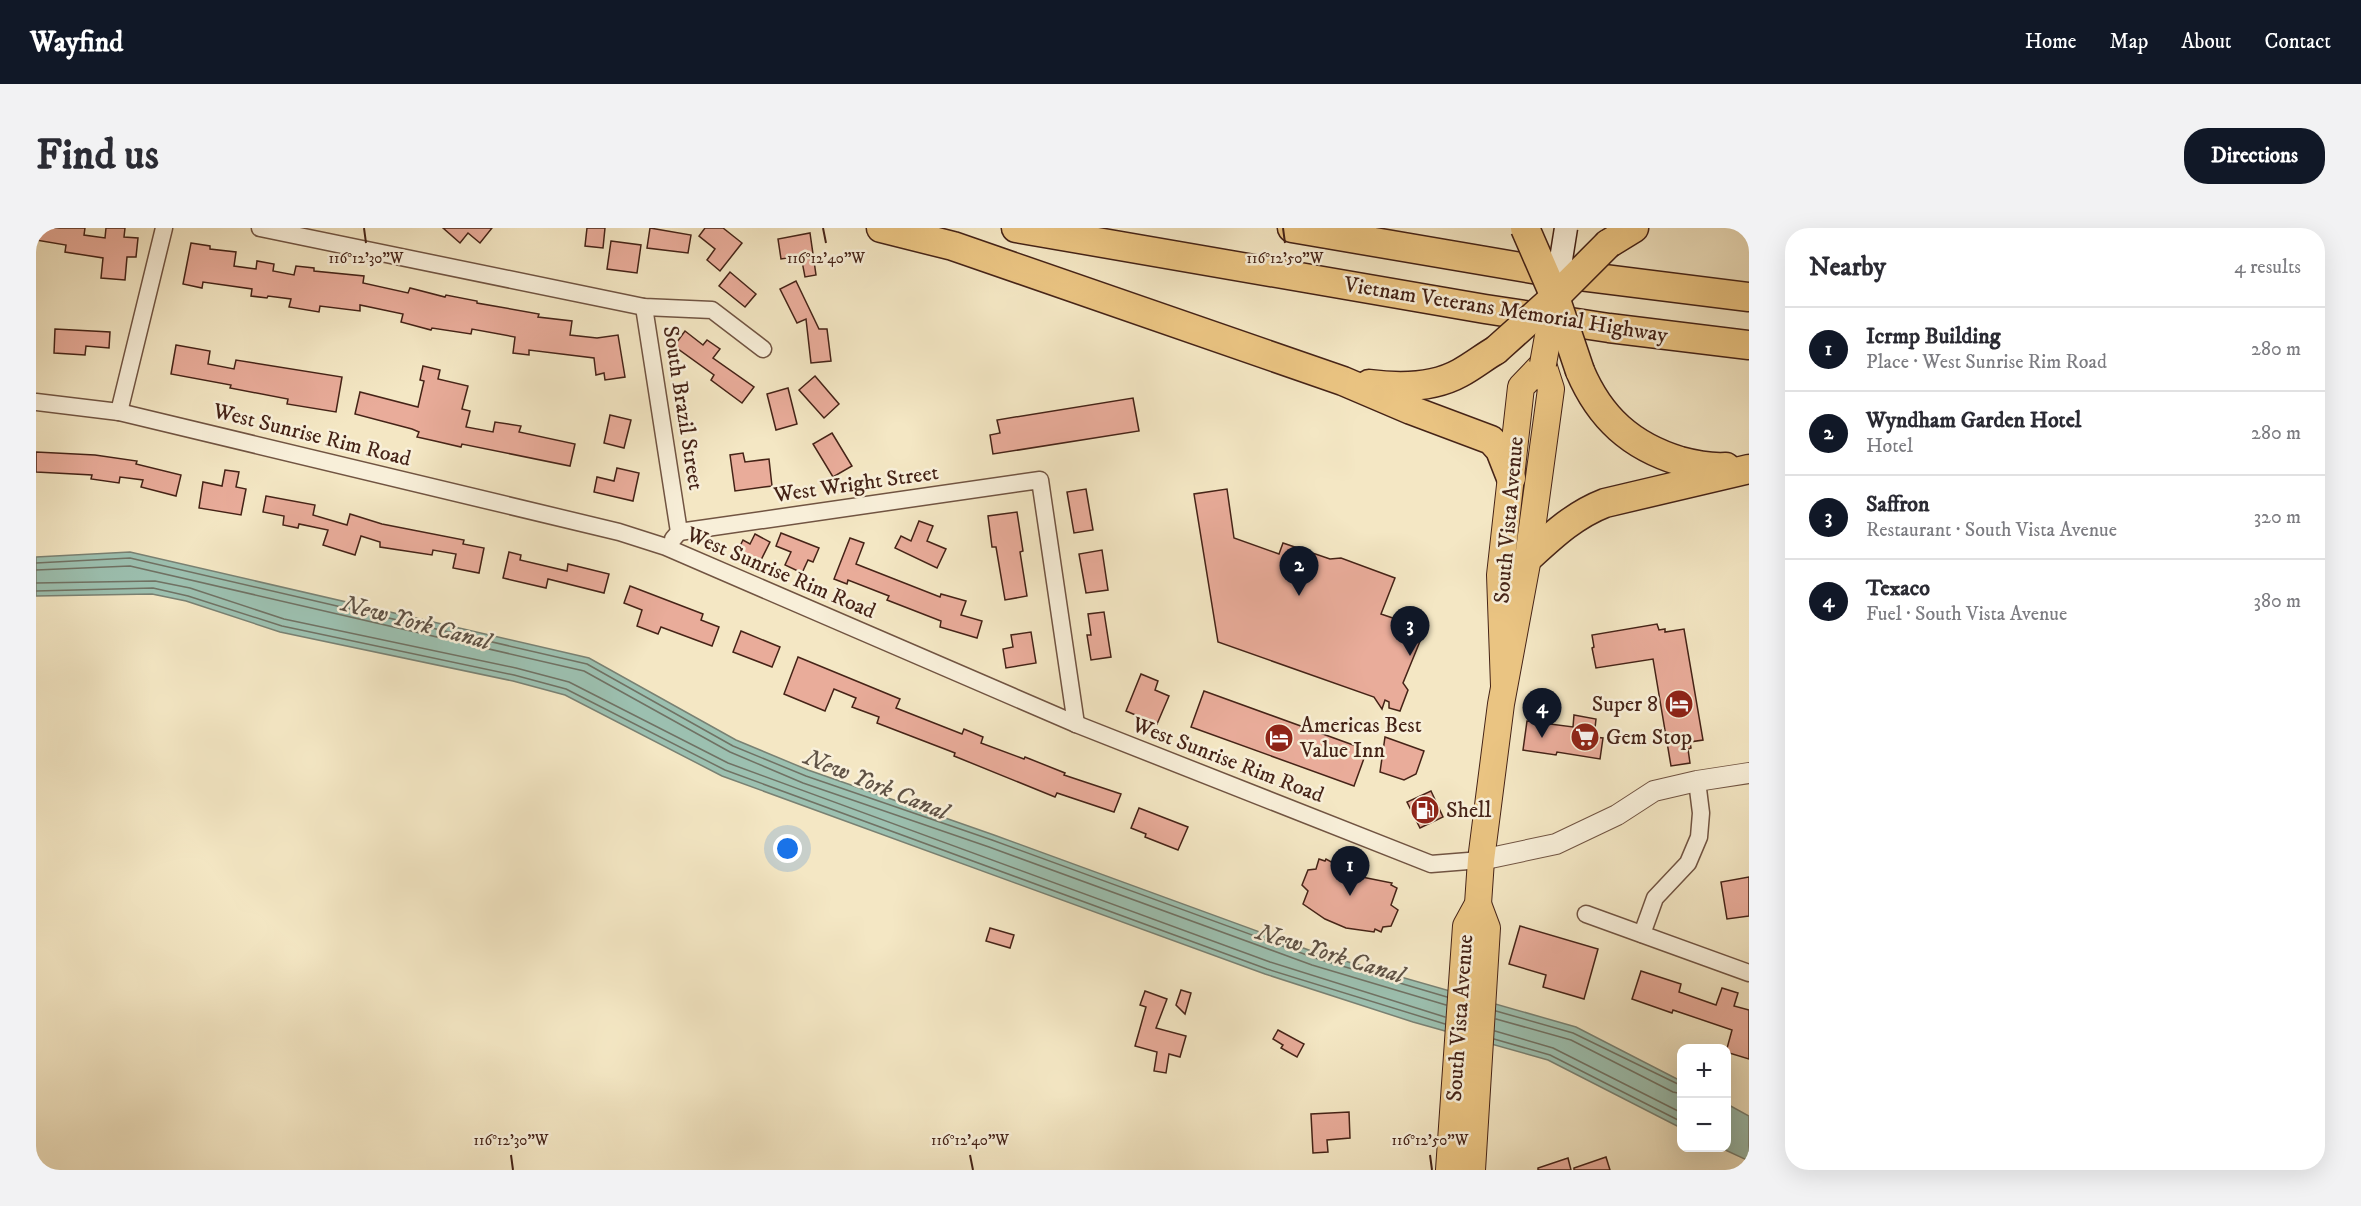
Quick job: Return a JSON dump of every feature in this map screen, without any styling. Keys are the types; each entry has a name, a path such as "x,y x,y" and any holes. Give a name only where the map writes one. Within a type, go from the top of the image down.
{"highway":[{"path":"881,228 964,250 1343,381 1491,440 1500,450 1511,478"},
{"name":"Vietnam Veterans Memorial Highway","path":"1016,228 1485,309 1609,328 1749,345"},
{"name":"Vietnam Veterans Memorial Highway","path":"1292,228 1497,264 1619,282 1749,297"},
{"path":"1525,228 1555,297 1587,388 1609,419 1631,438 1658,454 1693,465 1721,468 1749,467"},
{"path":"1343,381 1395,387 1416,386 1459,374 1496,350 1555,297 1608,244 1634,228"},
{"path":"1528,558 1584,511 1605,503 1749,467"}],"main road":[{"name":"South Vista Avenue","path":"1472,1170 1469,1047 1472,994 1487,928 1478,904 1481,860 1504,686 1528,558 1551,389 1544,364 1566,228"},
{"name":"South Vista Avenue","path":"1504,686 1500,575 1521,387 1544,364"},
{"name":"South Vista Avenue","path":"1449,1170 1469,1047"}],"street":[{"path":"119,412 164,228"},
{"path":"260,228 644,307 712,310 763,350"},
{"name":"South Brazil Street","path":"644,307 679,532"},
{"name":"West Sunrise Rim Road","path":"36,402 119,412 619,532 666,547 1076,724 1431,864 1481,860"},
{"name":"West Wright Street","path":"679,532 1040,480 1076,724"},
{"path":"666,547 679,532"},
{"path":"1481,860 1556,844 1617,815 1654,791 1697,781 1749,773"},
{"path":"1642,934 1656,898 1688,863 1699,837 1701,813 1697,781"},
{"path":"1586,914 1749,973"}],"water":[{"name":"New York Canal","path":"130,552 589,658 736,740 808,770 1317,953 1576,1027 1677,1079 1677,1126 1548,1060 1413,1022 1265,974 722,776 565,695 513,681 280,632 186,601 152,594 36,596 36,557"},
{"path":"1731,1106 1749,1116 1749,1161 1730,1152"}],"building":[{"path":"36,228 85,228 84,235 105,238 106,228 125,228 124,237 138,238 136,257 127,257 125,280 101,278 103,258 65,252 66,245 36,240"},
{"path":"443,228 492,228 480,243 468,233 460,243"},
{"path":"587,228 605,228 603,248 585,246"},
{"path":"650,228 691,235 688,253 647,248"},
{"path":"705,228 723,228 742,243 720,271 707,260 715,249 699,236"},
{"path":"810,233 816,275 805,277 801,256 781,259 778,239"},
{"path":"611,241 641,245 637,273 607,269"},
{"path":"191,243 210,246 210,249 236,252 234,266 256,269 257,261 274,264 273,271 294,275 296,266 314,268 314,271 364,276 363,283 408,293 410,288 445,297 446,295 539,314 538,317 572,321 570,335 597,338 618,335 625,377 605,380 604,373 596,375 594,358 529,350 529,355 513,353 515,337 472,329 471,334 432,328 431,330 401,322 403,314 360,305 360,311 320,306 319,312 289,307 291,299 251,296 252,289 203,282 202,288 183,284"},
{"path":"730,272 756,294 745,307 719,286"},
{"path":"796,281 819,329 827,329 831,361 811,363 806,319 797,323 780,289"},
{"path":"55,329 110,332 109,348 86,346 85,355 54,353"},
{"path":"685,331 703,345 707,340 720,349 713,358 754,387 742,403 711,380 714,375 674,346"},
{"path":"176,345 210,351 208,364 234,369 236,360 342,377 336,412 287,404 288,399 171,374"},
{"path":"423,366 440,370 438,379 468,386 462,409 470,411 466,427 493,432 495,422 521,426 519,432 575,444 570,466 417,437 419,432 412,429 355,414 360,392 418,407 424,381 420,380"},
{"path":"815,376 839,404 824,418 799,390"},
{"path":"788,388 797,424 776,430 767,394"},
{"path":"1133,398 1139,431 993,454 990,435 1000,433 997,420"},
{"path":"610,415 631,420 624,448 604,443"},
{"path":"832,433 852,466 833,477 813,444"},
{"path":"36,452 95,455 137,461 136,464 181,475 176,496 141,487 143,480 120,477 119,483 91,479 92,475 36,472"},
{"path":"743,453 745,462 769,459 772,486 735,491 730,455"},
{"path":"617,468 639,473 633,501 594,492 597,477 614,481"},
{"path":"225,470 239,472 236,487 246,489 241,515 199,508 203,482 222,486"},
{"path":"1086,489 1093,530 1074,533 1067,492"},
{"path":"1227,489 1234,538 1279,554 1283,543 1330,559 1341,558 1395,578 1381,614 1425,629 1403,683 1408,690 1400,711 1389,708 1389,702 1385,700 1382,709 1374,697 1218,642 1194,494"},
{"path":"266,496 315,505 313,515 347,525 350,514 382,524 464,540 463,544 484,548 479,573 453,568 456,554 433,550 432,555 380,547 380,542 361,536 355,555 323,545 328,530 299,524 298,528 283,525 284,516 263,512"},
{"path":"1017,512 1027,596 1005,600 996,547 992,547 988,516"},
{"path":"919,521 933,526 927,541 946,549 937,568 895,548 901,536 911,541"},
{"path":"781,533 819,548 813,562 808,560 802,573 785,565 791,552 776,546"},
{"path":"755,534 770,542 760,562 738,550 743,540 750,544"},
{"path":"850,538 864,543 856,564 940,597 941,594 966,601 961,615 982,621 977,638 940,627 941,621 887,600 889,596 848,580 847,584 834,579"},
{"path":"1102,550 1108,590 1086,593 1079,554"},
{"path":"509,552 521,555 520,560 567,571 568,564 609,574 604,593 548,579 546,588 503,578"},
{"path":"630,586 703,614 701,620 719,627 712,646 661,627 658,634 637,626 642,610 624,603"},
{"path":"1104,612 1111,657 1091,660 1087,635 1091,635 1088,614"},
{"name":"Super 8","path":"1657,624 1659,630 1665,629 1665,632 1684,629 1703,740 1690,742 1691,748 1688,749 1690,763 1671,766 1653,659 1596,668 1592,635"},
{"path":"741,631 780,647 772,667 733,652"},
{"path":"1031,632 1036,663 1006,668 1003,649 1013,647 1011,635"},
{"path":"798,657 900,699 896,708 962,734 964,729 983,737 981,743 1024,759 1025,757 1065,773 1064,775 1121,794 1114,812 1057,793 1055,797 954,756 955,753 877,723 879,717 852,707 856,698 834,689 825,711 784,694"},
{"path":"1141,674 1158,681 1155,690 1169,696 1157,724 1126,711"},
{"name":"Americas Best Value Inn","path":"1204,691 1367,750 1354,786 1191,727"},
{"path":"1574,715 1596,719 1594,737 1603,738 1600,759 1557,752 1556,755 1523,750 1527,721 1573,727"},
{"path":"1385,737 1424,751 1416,774 1404,780 1380,772"},
{"name":"Shell","path":"1431,791 1443,817 1420,828 1407,802"},
{"path":"1139,808 1188,827 1178,850 1145,837 1146,834 1131,828"},
{"path":"1319,859 1325,861 1326,859 1357,876 1392,883 1391,885 1397,888 1391,905 1398,910 1391,926 1383,927 1381,932 1375,929 1374,932 1346,928 1325,919 1303,904 1308,891 1302,885 1308,870 1316,869"},
{"path":"1749,877 1749,916 1727,919 1721,882"},
{"path":"1520,926 1598,949 1584,999 1543,987 1546,975 1509,964"},
{"path":"990,928 1014,935 1010,948 986,941"},
{"path":"1641,971 1681,984 1679,992 1716,1005 1722,988 1738,993 1734,1006 1749,1010 1749,1059 1731,1054 1731,1044 1728,1044 1732,1030 1632,999"},
{"path":"1181,990 1191,993 1185,1014 1176,1005"},
{"path":"1145,991 1167,999 1156,1028 1186,1036 1180,1057 1169,1054 1166,1073 1154,1071 1157,1052 1135,1046 1146,1007 1140,1005"},
{"path":"1278,1030 1304,1044 1297,1057 1281,1048 1283,1045 1273,1039"},
{"path":"1349,1112 1350,1138 1327,1140 1328,1152 1313,1153 1311,1114"},
{"path":"1606,1157 1610,1170 1574,1170 1574,1168"},
{"path":"1568,1158 1571,1170 1538,1170 1538,1168"}],"place":[{"name":"Wyndham Garden Hotel","path":"1299,596"},
{"name":"Saffron","path":"1410,656"},
{"name":"Super 8","path":"1679,704"},
{"name":"Gem Stop","path":"1585,737"},
{"name":"Americas Best Value Inn","path":"1279,738"},
{"name":"Texaco","path":"1542,738"},
{"name":"Shell","path":"1425,810"},
{"name":"Icrmp Building","path":"1350,896"}]}
